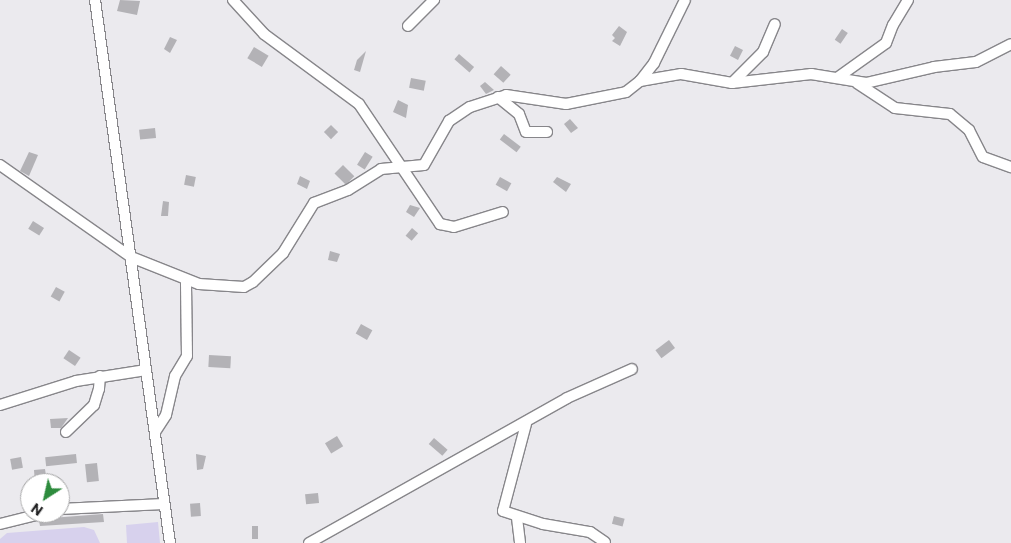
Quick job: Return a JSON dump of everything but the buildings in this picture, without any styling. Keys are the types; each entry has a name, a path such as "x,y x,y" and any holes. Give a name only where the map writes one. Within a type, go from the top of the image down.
{"street":[{"path":"95,0 170,543"},
{"path":"233,0 264,34 357,102 444,226 461,226 503,212"},
{"path":"408,26 434,0"},
{"path":"0,165 131,257 186,280 221,287 249,285 289,246 314,203 348,190 381,169 420,167 427,162 454,116 498,97 514,95 576,103 618,95 640,81 654,62 685,0"},
{"path":"837,78 886,43 893,24 908,0"},
{"path":"732,83 760,56 775,24"},
{"path":"640,81 681,74 732,83 811,74 856,83 884,82 934,67 976,62 1011,44"},
{"path":"856,83 895,108 950,114 969,130 983,157 1011,167"},
{"path":"498,97 519,114 526,132 547,132"},
{"path":"155,432 166,414 175,376 187,356 186,280"},
{"path":"309,543 526,424 567,398 632,369"},
{"path":"0,405 100,376 146,370"},
{"path":"66,432 97,399 100,376"},
{"path":"526,424 503,509 518,518 590,532 604,543"},
{"path":"70,509 164,504"},
{"path":"518,518 520,543"},
{"path":"0,524 20,519"}],"shaded area":[{"path":"158,522 160,543 127,543 126,525"},
{"path":"84,527 94,530 100,543 0,543 0,539 7,533"}]}
